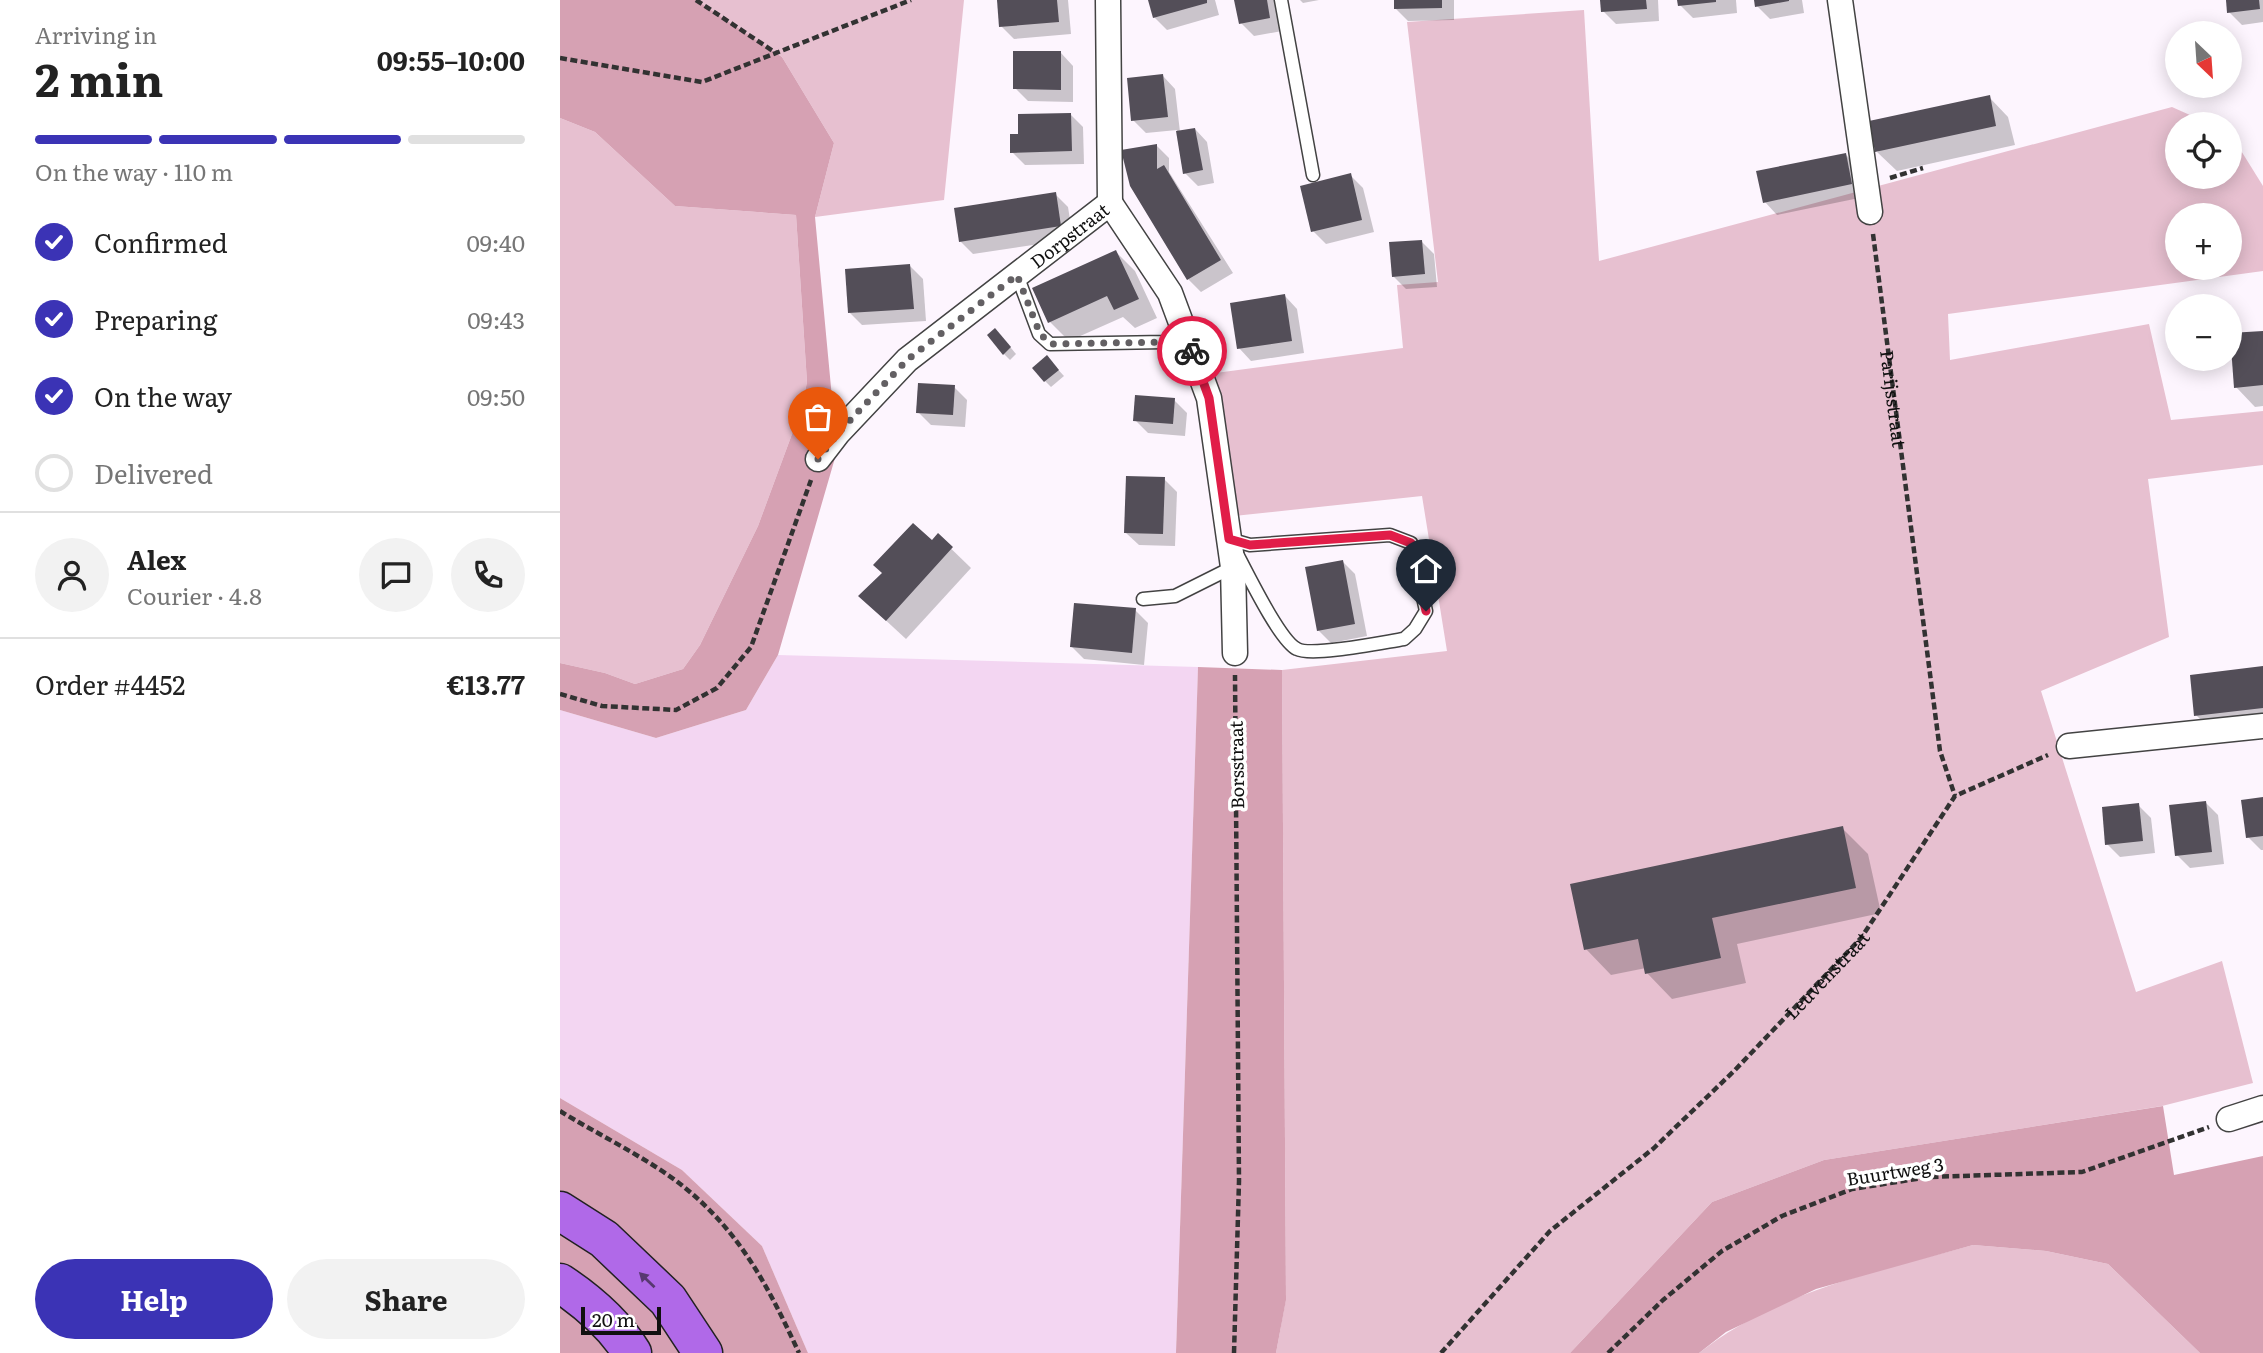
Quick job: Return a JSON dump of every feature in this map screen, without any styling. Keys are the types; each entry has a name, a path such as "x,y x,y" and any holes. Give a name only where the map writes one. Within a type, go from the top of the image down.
{"highway":[{"path":"560,1211 604,1239 668,1300 703,1353"},
{"path":"560,1283 579,1296 624,1340 632,1353"}],"street":[{"name":"Dorpstraat","path":"818,459 838,433 907,360 1111,203 1108,0"},
{"path":"1840,0 1870,212"},
{"path":"1111,203 1170,293 1209,398 1233,567 1235,653"},
{"path":"2069,746 2263,726"},
{"path":"2229,1119 2263,1108"}],"lane":[{"path":"1281,0 1312,175"},
{"path":"1017,275 1040,334 1051,344 1165,342 1186,336"},
{"path":"1390,535 1411,543 1426,611 1415,629 1404,639 1312,652 1296,649 1283,635 1229,539 1250,545 1390,535"},
{"path":"1143,599 1175,596 1233,567"}],"path":[{"path":"696,0 776,53"},
{"path":"560,58 702,82 911,0"},
{"path":"1866,186 1923,168"},
{"name":"Parijsstraat","path":"1870,212 1940,751 1955,796"},
{"path":"560,694 602,706 676,710 717,688 751,647 818,459"},
{"name":"Borsstraat","path":"1234,1353 1239,1181 1235,653"},
{"path":"1955,796 2069,746"},
{"name":"Leuvenstraat","path":"1441,1353 1550,1231 1654,1148 1735,1070 1861,938 1955,796"},
{"path":"560,1111 683,1186 722,1225 765,1280 799,1353"},
{"name":"Buurtweg 3","path":"1608,1353 1663,1300 1722,1251 1782,1216 1841,1194 1929,1177 2082,1172 2229,1119"}],"shaded area":[{"path":"560,0 696,0 782,57 834,143 815,217 837,451 778,655 746,710 656,738 560,710 560,663 605,673 635,684 683,669 700,645 758,526 802,407 807,382 796,215 675,206 595,132 560,118"},
{"path":"696,0 964,0 944,200 815,217 834,143 782,57"},
{"path":"1584,10 1599,261 2172,107 2183,112 2165,112 2165,189 2242,189 2242,152 2263,186 2263,271 2242,274 2242,203 2165,203 2165,280 2197,280 1948,314 1950,360 2149,324 2171,420 2263,411 2263,465 2148,479 2169,637 2041,691 2136,992 2222,961 2253,1083 2162,1106 1824,1160 1712,1202 1570,1353 1276,1353 1286,1299 1282,670 1447,651 1422,496 1234,516 1208,374 1403,348 1397,285 1438,282 1407,22"},
{"path":"560,118 595,132 675,206 796,215 807,382 802,407 758,526 700,645 683,669 635,684 605,673 560,663"},
{"path":"778,655 1198,667 1176,1353 808,1353 762,1246 682,1170 560,1098 560,710 656,738 746,710"},
{"path":"1198,667 1282,670 1286,1300 1276,1353 1176,1353"},
{"path":"560,1098 682,1170 762,1246 808,1353 560,1353"},
{"path":"2163,1106 2174,1175 2263,1156 2263,1353 2200,1353 2108,1264 2046,1251 1973,1245 1816,1289 1726,1332 1699,1353 1570,1353 1712,1202 1824,1160"},
{"path":"1973,1245 2046,1251 2108,1264 2200,1353 1699,1353 1729,1332 1795,1298 1866,1274"}],"building":[{"path":"997,0 1057,0 1059,22 999,27"},
{"path":"1148,0 1207,0 1207,3 1153,18"},
{"path":"1234,0 1267,0 1270,18 1239,24"},
{"path":"1394,0 1442,0 1442,8 1394,9"},
{"path":"1600,0 1646,0 1647,9 1601,12"},
{"path":"1677,0 1716,0 1716,2 1678,6"},
{"path":"1754,0 1789,0 1789,1 1755,7"},
{"path":"2226,0 2259,0 2260,9 2227,13"},
{"path":"1013,51 1061,51 1061,90 1013,89"},
{"path":"1163,74 1168,117 1131,121 1127,78"},
{"path":"1990,95 1996,126 1875,152 1869,121"},
{"path":"1071,113 1072,151 1010,153 1010,134 1018,134 1018,114"},
{"path":"1195,128 1203,170 1183,174 1176,131"},
{"path":"1157,144 1157,169 1164,165 1221,260 1187,280 1130,186 1121,150"},
{"path":"1846,153 1852,184 1763,203 1756,171"},
{"path":"1351,173 1362,220 1311,232 1300,186"},
{"path":"1056,192 1061,226 959,242 954,208"},
{"path":"1422,240 1425,274 1392,277 1389,242"},
{"path":"1116,250 1139,299 1114,310 1107,296 1048,323 1032,288"},
{"path":"910,264 914,309 848,313 845,269"},
{"path":"1285,294 1292,341 1237,349 1230,303"},
{"path":"995,328 1011,347 1003,355 987,335"},
{"path":"2263,331 2263,385 2234,388 2233,371 2242,371 2242,332"},
{"path":"1047,355 1059,370 1044,382 1032,368"},
{"path":"918,383 955,385 953,415 916,413"},
{"path":"1135,395 1175,398 1173,424 1133,421"},
{"path":"1126,476 1165,477 1163,534 1124,533"},
{"path":"913,523 932,540 938,533 953,547 886,621 858,596 882,573 873,565"},
{"path":"1343,560 1355,624 1317,631 1305,567"},
{"path":"1074,603 1136,608 1132,653 1070,647"},
{"path":"2263,666 2263,708 2194,716 2190,675"},
{"path":"2263,797 2263,836 2246,838 2241,800"},
{"path":"2206,801 2212,852 2175,856 2169,805"},
{"path":"2139,803 2143,841 2105,845 2102,807"},
{"path":"1843,826 1856,888 1712,918 1721,958 1645,974 1638,939 1584,950 1570,884"}],"way so far":[{"path":"818,459 838,433 907,360 1017,275 1040,334 1051,344 1165,342 1186,336 1192,351"}],"route":[{"path":"1192,351 1209,398 1229,539 1250,545 1390,535 1411,543 1426,611"}]}
